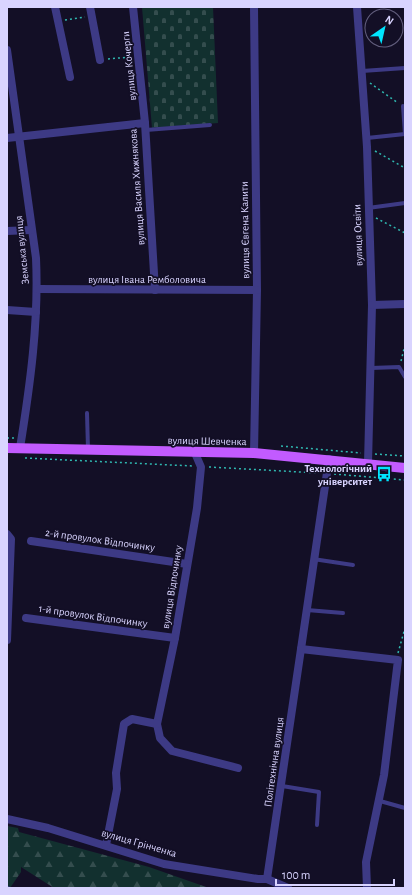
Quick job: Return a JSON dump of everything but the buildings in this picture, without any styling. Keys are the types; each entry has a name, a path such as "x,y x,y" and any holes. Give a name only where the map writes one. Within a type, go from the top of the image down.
{"main road":[{"name":"вулиця Шевченка","path":"7,448 21,453 88,450 254,453 328,459 405,468"}],"street":[{"path":"55,7 70,77"},
{"path":"90,7 100,60"},
{"name":"вулиця Кочерги","path":"134,7 146,127"},
{"name":"вулиця Євгена Калити","path":"254,7 257,290 254,453"},
{"name":"вулиця Освіти","path":"357,7 367,138 372,305 368,463"},
{"name":"Земська вулиця","path":"7,50 36,258 37,289 34,348 21,453"},
{"name":"вулиця Василя Хижнякова","path":"7,138 146,127 155,290"},
{"path":"7,230 31,230"},
{"name":"вулиця Івана Ремболовича","path":"37,289 257,290"},
{"path":"372,305 405,304"},
{"path":"7,310 36,312"},
{"name":"вулиця Відпочинку","path":"157,724 175,638 197,508 201,467 195,453"},
{"name":"Політехнічна вулиця","path":"268,878 328,459"},
{"path":"7,534 11,539 7,640"},
{"name":"2-й провулок Відпочинку","path":"31,541 187,564"},
{"name":"1-й провулок Відпочинку","path":"26,618 175,638"},
{"path":"301,649 398,660 380,801 366,862 367,888"},
{"path":"106,845 117,789 116,772 124,724 132,719 157,724 160,738 172,751 238,768"},
{"name":"вулиця Грінченка","path":"7,819 48,828 164,864 258,879 268,878 288,888"}],"lane":[{"path":"362,75 405,68"},
{"path":"367,138 405,134 403,106"},
{"path":"146,127 210,125"},
{"path":"368,211 405,203"},
{"path":"371,368 399,367 405,373 405,377"},
{"path":"87,414 88,450"},
{"path":"313,559 353,565"},
{"path":"306,610 343,613"},
{"path":"282,786 319,792 317,825"},
{"path":"380,801 405,808"}],"path":[{"path":"57,22 92,16"},
{"path":"100,60 139,56"},
{"path":"362,75 403,106"},
{"path":"367,147 405,168"},
{"path":"368,211 405,233"},
{"path":"399,367 405,345"},
{"path":"21,453 201,467 327,473 405,480"},
{"path":"398,660 399,643 405,628"}],"green space":[{"path":"142,7 213,7 218,123 152,128"},
{"path":"7,826 18,828 19,832 149,867 209,888 54,888 21,867 21,872 10,888 7,888"}],"place":[{"name":"Технологічний університет","path":"384,474"}]}
